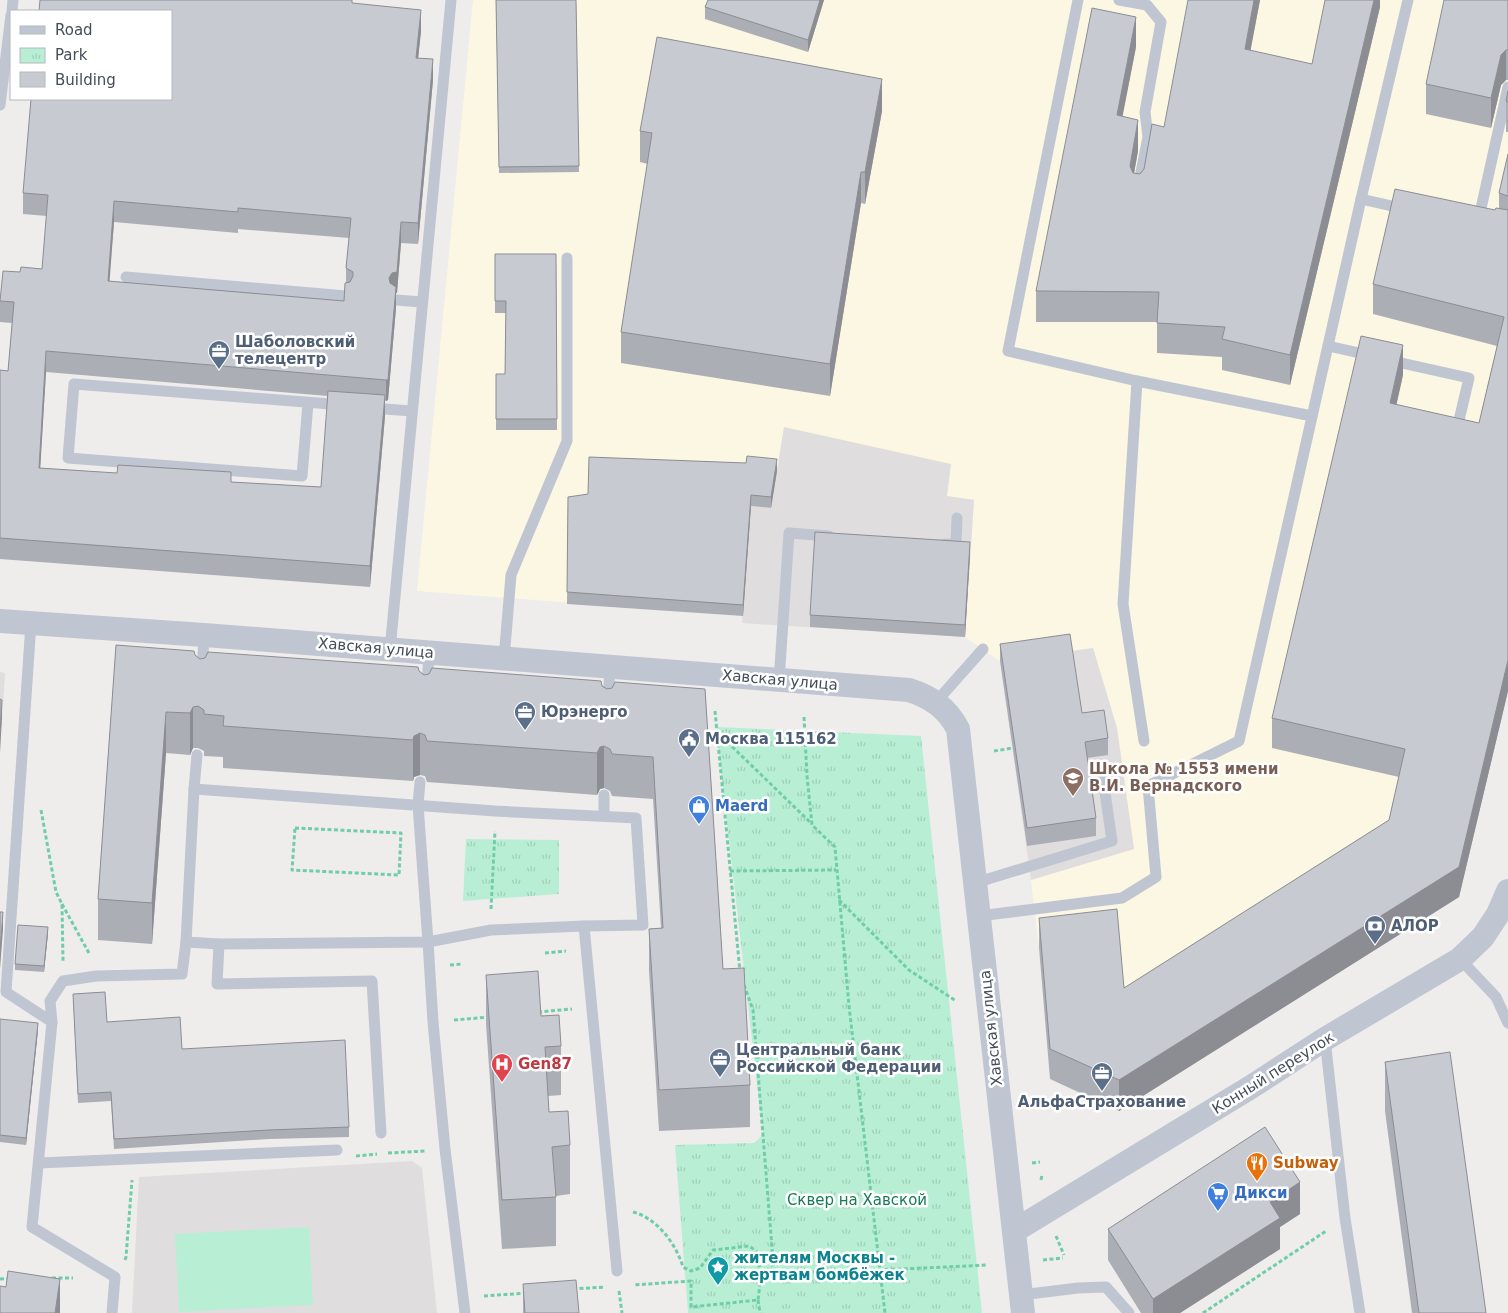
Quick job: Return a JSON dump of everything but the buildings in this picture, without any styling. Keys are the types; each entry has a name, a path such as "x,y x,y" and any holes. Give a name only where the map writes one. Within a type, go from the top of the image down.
{"street":[{"name":"Хавская улица","path":"0,621 204,634 909,690 924,694 936,702 952,716 958,729 1022,1304"},
{"name":"Конный переулок","path":"1014,1231 1251,1087 1325,1039 1460,959 1483,937 1498,914 1508,891"}],"lane":[{"path":"390,650 451,0"},
{"path":"1078,0 1008,351 1137,381 1312,416"},
{"path":"1119,0 1148,3 1162,22 1145,112 1148,137 1136,196"},
{"path":"979,916 1122,898 1156,877 1148,786 1239,741 1361,199 1408,0"},
{"path":"0,105 10,21"},
{"path":"1476,226 1508,87"},
{"path":"1361,199 1419,212"},
{"path":"504,658 511,575 567,441 567,258"},
{"path":"126,278 346,296"},
{"path":"396,300 422,302"},
{"path":"1328,346 1469,378 1455,438"},
{"path":"1137,381 1123,604 1144,741"},
{"path":"308,403 302,476 68,458 74,384 412,411"},
{"path":"936,543 956,544 958,518"},
{"path":"779,680 789,533 838,537"},
{"path":"31,623 6,992 52,1022"},
{"path":"201,684 204,634"},
{"path":"936,702 982,649"},
{"path":"426,702 429,653"},
{"path":"608,713 610,666"},
{"path":"112,1313 115,1277 32,1227 52,1022 50,1001 63,981 96,976 182,974 186,942 197,755"},
{"path":"975,883 1112,841 1101,765"},
{"path":"420,782 418,806 433,1022 445,1149 465,1313"},
{"path":"186,942 219,944 428,942 491,930 643,924 636,818 418,806 194,789"},
{"path":"604,795 604,815"},
{"path":"584,926 617,1271"},
{"path":"219,944 217,984 372,981 381,1133"},
{"path":"1460,959 1496,997 1508,1023"},
{"path":"1325,1039 1346,1218 1360,1313"},
{"path":"39,1163 337,1150"},
{"path":"1022,1304 1078,1288 1106,1287 1130,1313"}],"path":[{"path":"716,711 739,968 753,1010 774,1273"},
{"path":"804,717 812,824"},
{"path":"717,732 835,847 839,899 885,1313"},
{"path":"994,751 1013,748"},
{"path":"39,804 56,892 89,955 98,955"},
{"path":"295,828 375,832 401,833 399,875 292,870 295,828"},
{"path":"492,902 494,836"},
{"path":"730,871 836,870"},
{"path":"839,899 909,970 956,1001"},
{"path":"62,904 63,981"},
{"path":"532,1012 591,1007"},
{"path":"433,1022 492,1016"},
{"path":"1041,1180 1042,1175"},
{"path":"611,1213 635,1212 660,1227 680,1257 683,1267 690,1271 700,1268 712,1250 748,1246 756,1251 761,1275 758,1300 760,1313"},
{"path":"1203,1313 1346,1218"},
{"path":"1040,1260 1063,1257 1054,1234"},
{"path":"761,1275 988,1265"},
{"path":"628,1285 691,1281 691,1307 758,1300"},
{"path":"618,1286 622,1313"},
{"path":"570,1290 609,1287"},
{"path":"463,1298 531,1292"}],"shaded area":[{"path":"473,0 1508,0 1508,688 1459,897 1119,1111 1050,1079 1039,948 1031,880 1134,849 1117,728 1093,648 1000,661 965,637 974,500 947,496 784,427 771,508 751,507 743,616 417,591"},
{"path":"784,427 951,464 947,496 974,500 965,637 742,623 751,506 771,508"},
{"name":"Школа № 1553 имени В.И. Вернадского","path":"1093,648 1117,728 1134,849 1031,880 1000,661"},
{"path":"0,672 5,673 0,752"},
{"path":"412,1161 422,1168 437,1313 132,1313 139,1177"}],"green space":[{"name":"Сквер на Хавской","path":"716,727 921,736 982,1313 688,1313 675,1145 754,1143 763,1135"},
{"path":"466,839 559,840 559,894 463,901"},
{"path":"309,1227 313,1305 179,1312 175,1234"}],"place":[{"name":"Шаболовский телецентр","path":"219,370"},
{"name":"Юрэнерго","path":"525,731"},
{"name":"Москва 115162","path":"689,758"},
{"name":"Школа № 1553 имени В.И. Вернадского","path":"1073,797"},
{"name":"Maerd","path":"699,825"},
{"name":"АЛОР","path":"1375,945"},
{"name":"Центральный банк Российской Федерации","path":"720,1078"},
{"name":"Gen87","path":"502,1083"},
{"name":"АльфаСтрахование","path":"1102,1092"},
{"name":"Subway","path":"1257,1182"},
{"name":"Дикси","path":"1218,1212"},
{"name":"жителям Москвы - жертвам бомбёжек","path":"718,1286"}]}
